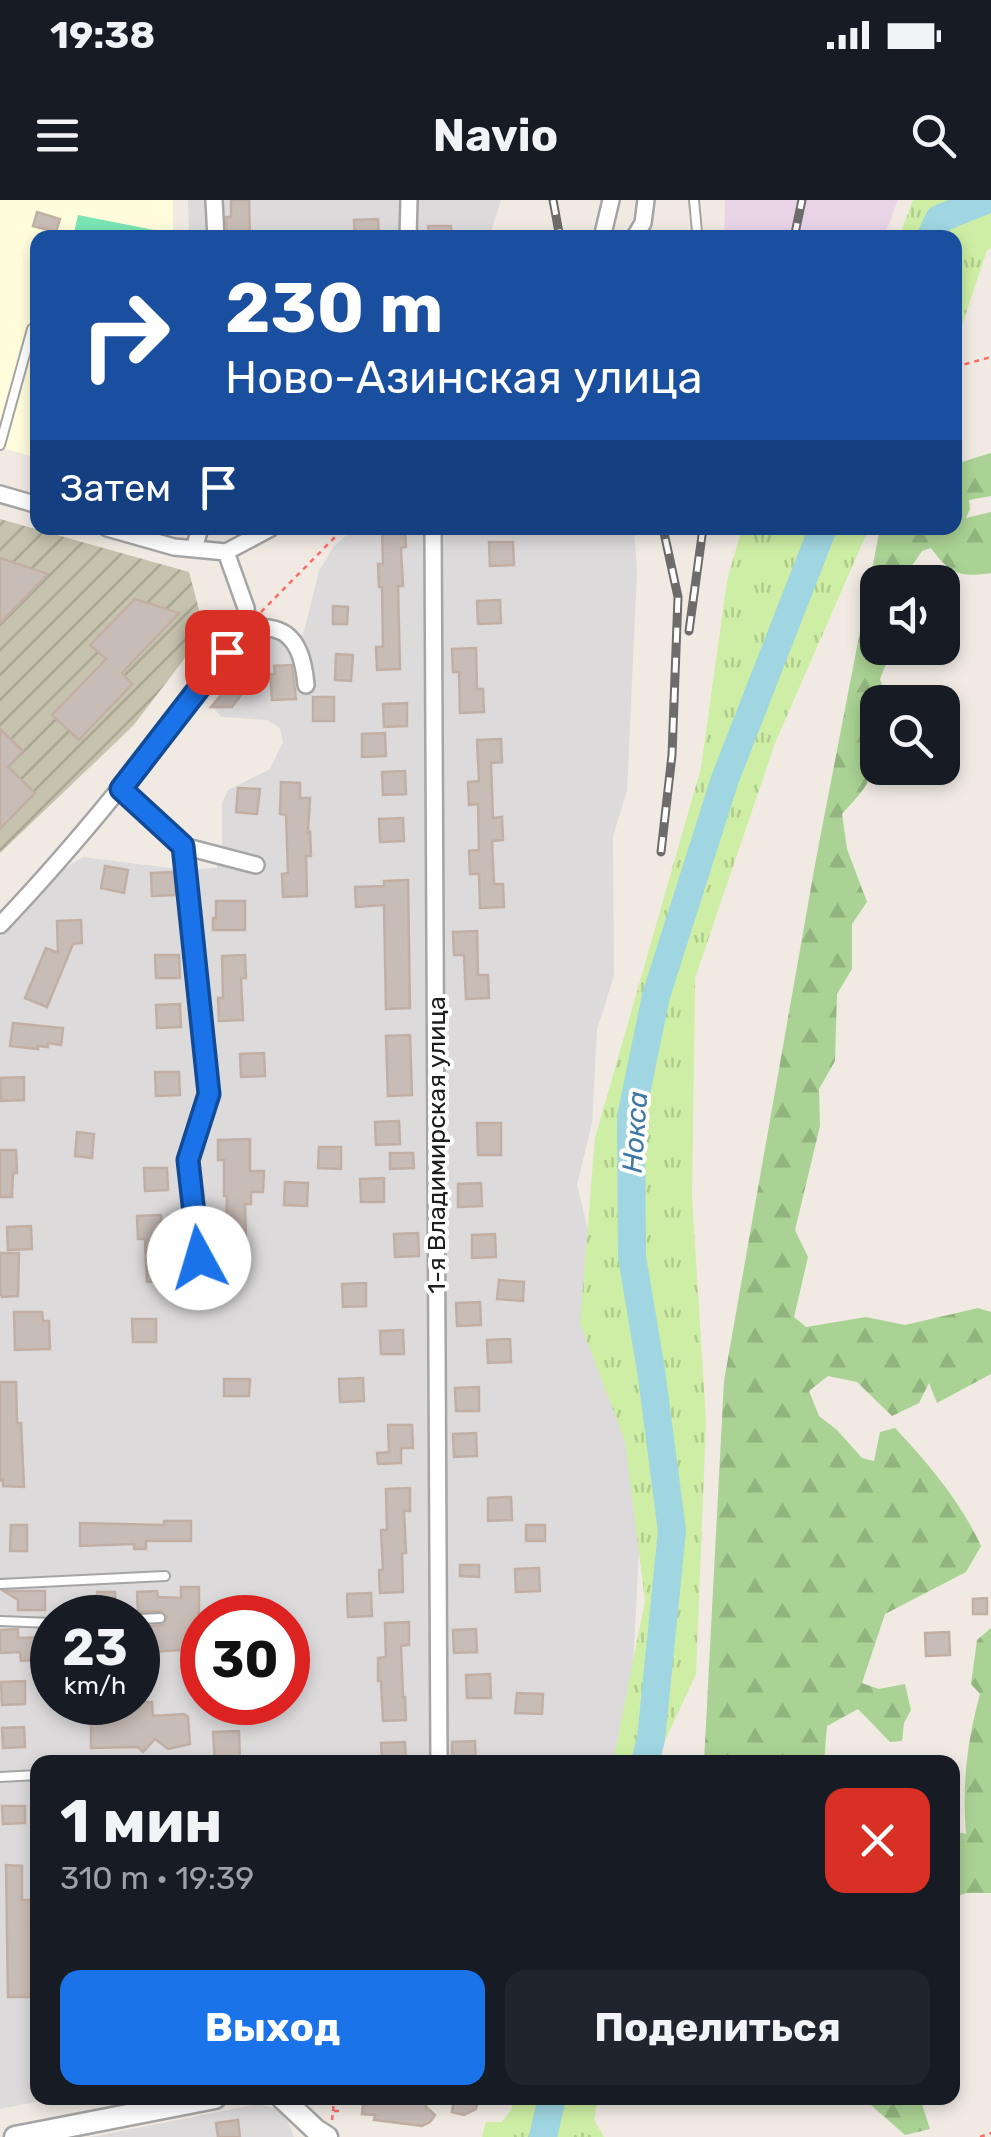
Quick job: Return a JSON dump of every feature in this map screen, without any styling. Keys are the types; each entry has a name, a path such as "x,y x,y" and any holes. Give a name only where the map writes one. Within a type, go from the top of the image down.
{"street":[{"path":"214,200 216,230"},
{"path":"408,230 410,200"},
{"path":"604,230 611,200"},
{"path":"638,230 646,200"},
{"path":"0,494 30,503"},
{"path":"130,535 226,552 259,535"},
{"path":"194,549 198,535"},
{"name":"1-я Владимирская улица","path":"433,535 439,1755"},
{"path":"0,925 53,870 121,789 248,625 226,552"},
{"path":"248,625 291,636 306,685"},
{"path":"121,789 183,846 256,865"},
{"path":"183,846 209,1094 188,1160 199,1258"},
{"path":"14,2137 172,2105"},
{"path":"287,2105 303,2128 327,2137"}],"lane":[{"path":"694,200 698,230"},
{"path":"0,445 30,336"},
{"path":"0,1584 165,1576"},
{"path":"0,1622 30,1623"},
{"path":"0,1777 30,1775"}],"path":[{"path":"962,364 991,357"},
{"path":"248,625 337,535"},
{"path":"332,2111 333,2105"},
{"path":"980,2137 991,2133"}],"shaded area":[{"path":"0,200 173,200 173,230 30,230 30,456 0,447"},
{"path":"188,200 501,200 492,230 189,230"},
{"path":"725,200 898,200 887,230 724,230"},
{"path":"0,519 30,527 30,535 57,535 189,572 205,632 133,726 0,853"},
{"path":"347,535 634,535 637,571 627,791 613,836 614,976 597,1029 592,1123 577,1185 607,1307 623,1425 641,1514 631,1703 616,1755 30,1755 30,2103 0,2109 0,937 57,873 83,857 185,870 217,868 222,847 222,803 228,790 270,769 283,742 280,728 267,720 221,717 212,705 259,634 303,635 319,571 334,546"},
{"path":"263,2105 284,2111 294,2137 91,2137"}],"green space":[{"path":"913,200 991,200 991,248 987,250 962,325 962,230 902,230"},
{"path":"78,215 154,230 75,230"},
{"path":"991,453 991,496 969,500 966,518 991,512 991,573 960,573 960,565 946,565 931,548 922,551 913,565 873,565 879,535 962,535 962,462"},
{"path":"740,535 866,535 775,743 695,978 692,1197 706,1421 696,1674 658,1755 614,1755 645,1601 625,1441 580,1323 595,1138 701,768 727,581"},
{"path":"860,631 860,665 885,665 880,679 882,685 860,685 860,785 866,785 842,814 847,849 867,902 852,924 852,969 837,994 835,1061 819,1089 820,1126 795,1230 808,1257 794,1317 806,1327 866,1317 905,1325 978,1308 991,1312 991,1374 937,1403 929,1383 919,1403 892,1416 857,1382 828,1376 809,1391 819,1416 862,1458 874,1461 880,1432 895,1428 943,1484 981,1546 966,1572 885,1614 862,1683 879,1689 905,1684 911,1710 904,1723 902,1741 890,1742 858,1709 827,1726 825,1755 704,1755 724,1381"},
{"path":"991,1628 991,1893 960,1895 960,1833 966,1834 967,1763 980,1694 971,1684 977,1640"},
{"path":"512,2105 597,2105 594,2120 604,2137 482,2137 486,2122 502,2122"},
{"path":"871,2105 922,2105 930,2129 905,2135"}],"building":[{"path":"231,200 249,200 250,230 227,230 226,217 231,217"},
{"path":"37,212 60,219 57,230 33,226"},
{"path":"378,219 379,230 355,230 354,220"},
{"path":"428,226 451,226 451,230 428,230"},
{"path":"382,535 405,535 406,547 401,548 403,586 398,586 400,669 377,670 376,647 383,647 378,564 383,564"},
{"path":"489,542 513,542 514,565 490,566"},
{"path":"0,558 48,574 0,623"},
{"path":"135,599 179,613 122,673 132,684 79,740 52,715 106,659 90,645"},
{"path":"500,600 501,623 478,624 477,601"},
{"path":"333,606 348,607 347,624 333,624"},
{"path":"476,648 477,689 483,689 484,712 460,713 459,672 453,672 452,649"},
{"path":"336,654 353,655 351,681 335,680"},
{"path":"292,665 296,699 272,700 270,674 275,674 274,666"},
{"path":"245,667 256,675 232,707 211,707"},
{"path":"313,697 334,697 334,721 313,721"},
{"path":"407,703 407,726 384,727 383,704"},
{"path":"0,729 23,751 8,767 35,793 0,829"},
{"path":"385,733 386,756 362,757 362,734"},
{"path":"501,739 502,762 491,763 493,818 502,817 503,840 492,841 494,884 503,884 504,907 480,908 479,874 470,874 469,851 479,850 478,804 469,805 468,782 479,781 477,740"},
{"path":"405,771 406,794 383,795 382,772"},
{"path":"281,782 300,783 300,798 310,798 307,896 283,897 282,874 288,873 286,815 280,814"},
{"path":"238,788 260,789 257,814 236,812"},
{"path":"403,818 404,841 380,842 379,819"},
{"path":"105,866 128,870 124,893 101,888"},
{"path":"174,872 176,895 152,896 151,873"},
{"path":"408,880 410,1008 386,1009 384,905 356,907 355,887"},
{"path":"216,901 245,901 245,930 213,930"},
{"path":"81,920 82,943 73,944 47,1007 25,998 46,948 58,953 57,921"},
{"path":"477,931 478,975 488,975 489,998 466,999 464,955 454,955 453,932"},
{"path":"155,955 179,955 180,978 156,978"},
{"path":"245,955 246,978 241,978 243,1020 219,1021 222,956"},
{"path":"180,1004 181,1027 157,1028 156,1005"},
{"path":"13,1023 63,1028 61,1045 48,1043 48,1047 38,1049 10,1046"},
{"path":"410,1035 412,1095 388,1096 386,1036"},
{"path":"264,1053 265,1076 241,1077 240,1054"},
{"path":"155,1072 179,1072 180,1095 156,1096"},
{"path":"24,1077 24,1100 1,1101 0,1078"},
{"path":"399,1121 400,1144 376,1145 375,1122"},
{"path":"477,1123 501,1123 501,1155 478,1155"},
{"path":"77,1132 94,1134 92,1158 75,1156"},
{"path":"250,1139 250,1171 264,1171 263,1192 251,1192 251,1204 245,1204 246,1240 223,1241 227,1196 224,1160 218,1160 218,1140"},
{"path":"319,1147 341,1147 341,1169 318,1168"},
{"path":"0,1150 16,1150 12,1197 0,1197"},
{"path":"390,1153 413,1153 414,1168 390,1169"},
{"path":"144,1168 167,1168 168,1190 145,1191"},
{"path":"384,1178 384,1202 361,1202 360,1179"},
{"path":"285,1182 308,1183 307,1206 284,1205"},
{"path":"481,1183 482,1206 458,1207 458,1184"},
{"path":"161,1215 162,1258 170,1258 170,1281 147,1282 145,1239 138,1239 137,1216"},
{"path":"31,1226 32,1249 8,1250 7,1227"},
{"path":"418,1233 419,1256 395,1257 394,1234"},
{"path":"495,1234 496,1257 472,1258 472,1235"},
{"path":"0,1253 19,1253 18,1296 2,1297 0,1293"},
{"path":"499,1280 524,1282 523,1301 497,1299"},
{"path":"366,1283 366,1306 343,1307 342,1284"},
{"path":"480,1302 481,1325 457,1326 456,1303"},
{"path":"14,1312 42,1312 43,1321 49,1321 50,1349 15,1350"},
{"path":"132,1319 156,1319 156,1342 133,1342"},
{"path":"403,1330 404,1354 381,1354 380,1331"},
{"path":"510,1339 511,1362 488,1363 487,1340"},
{"path":"363,1378 364,1401 340,1402 339,1379"},
{"path":"224,1379 250,1379 249,1396 224,1396"},
{"path":"0,1382 16,1382 24,1487 3,1486 3,1480 0,1481"},
{"path":"479,1387 479,1411 456,1411 455,1388"},
{"path":"388,1425 412,1425 413,1448 401,1448 401,1463 378,1464 377,1453 389,1452"},
{"path":"476,1433 477,1456 454,1457 453,1434"},
{"path":"410,1488 410,1511 404,1511 403,1592 380,1593 381,1530 387,1530 386,1489"},
{"path":"511,1497 512,1520 488,1521 488,1498"},
{"path":"164,1521 191,1521 191,1541 146,1541 146,1549 134,1549 134,1544 80,1546 80,1523 164,1525"},
{"path":"11,1525 27,1525 27,1551 10,1551"},
{"path":"526,1525 545,1525 545,1541 526,1541"},
{"path":"460,1565 479,1565 479,1577 460,1576"},
{"path":"539,1568 540,1591 516,1592 515,1569"},
{"path":"181,1587 199,1587 199,1595 181,1595"},
{"path":"4,1591 45,1591 45,1595 30,1595 30,1610 18,1610 18,1600"},
{"path":"157,1591 158,1595 137,1595 137,1592"},
{"path":"371,1593 372,1616 348,1617 347,1594"},
{"path":"160,1597 180,1598 180,1650 160,1651 160,1625 167,1617 160,1611"},
{"path":"987,1598 987,1614 973,1614 973,1599"},
{"path":"409,1622 409,1645 401,1646 406,1720 383,1721 378,1658 386,1657 385,1623"},
{"path":"18,1629 18,1638 30,1638 30,1660 21,1661 20,1652 0,1653 0,1630"},
{"path":"476,1629 477,1652 454,1653 453,1630"},
{"path":"949,1632 950,1655 926,1656 925,1633"},
{"path":"490,1674 491,1698 467,1698 466,1675"},
{"path":"25,1681 25,1704 2,1705 1,1682"},
{"path":"517,1693 543,1694 542,1714 515,1713"},
{"path":"180,1714 180,1725 189,1725 190,1744 168,1749 155,1739 143,1752 138,1747 91,1748 91,1725 160,1725 160,1716"},
{"path":"24,1727 25,1747 3,1748 2,1728"},
{"path":"239,1731 240,1755 215,1755 213,1732"},
{"path":"475,1741 476,1755 452,1755 452,1742"},
{"path":"405,1742 406,1755 382,1755 381,1743"},
{"path":"2,1806 25,1806 25,1823 3,1824"},
{"path":"6,1865 22,1866 22,1900 30,1900 30,1997 8,1997"},
{"path":"363,2105 426,2105 435,2115 422,2126 374,2120 375,2115 362,2114"},
{"path":"453,2105 477,2105 464,2115 452,2112"},
{"path":"238,2120 240,2137 218,2137 216,2123"}],"waterway":[{"name":"Нокса","path":"934,230 939,219 986,200"},
{"name":"Нокса","path":"647,1755 672,1531 632,1257 631,1117 656,996 725,779 820,535"},
{"name":"Нокса","path":"543,2137 550,2105"}],"railway":[{"path":"553,200 559,230"},
{"path":"796,230 802,200"},
{"path":"661,852 672,755 678,597 665,535"},
{"path":"689,631 702,535"}],"route":[{"path":"199,1258 188,1160 209,1094 183,846 121,789 227,652"}]}
